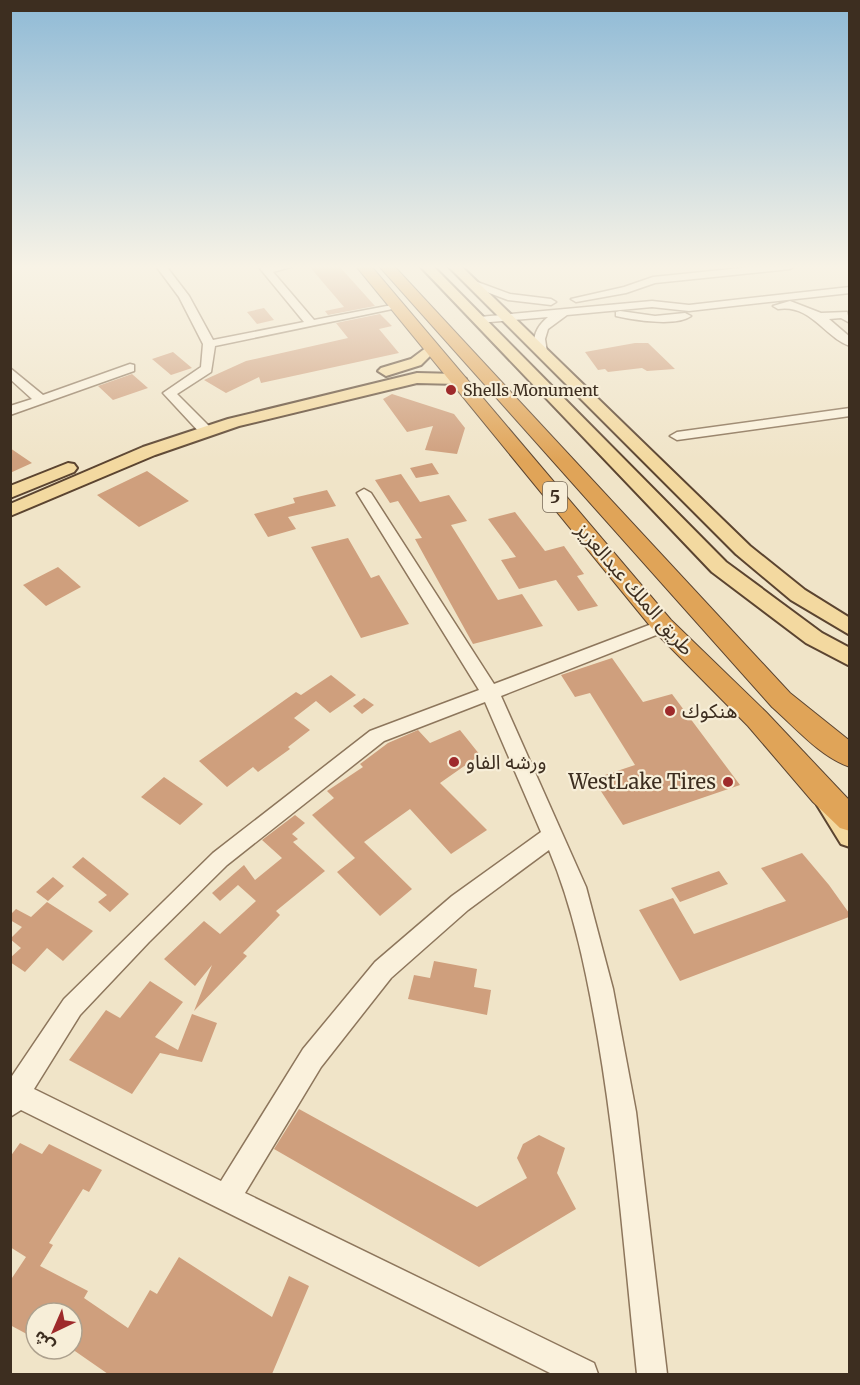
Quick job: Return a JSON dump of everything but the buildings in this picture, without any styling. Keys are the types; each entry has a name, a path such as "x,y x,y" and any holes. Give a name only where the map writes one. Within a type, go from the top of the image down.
{"highway":[{"name":"طريق الملك عبدالعزيز","path":"417,331 663,626 757,718 823,794 849,819"},
{"name":"طريق الملك عبدالعزيز","path":"445,331 781,700 849,756"}],"main road":[{"path":"488,331 719,567 814,638 849,658"},
{"path":"520,331 743,550 798,595 849,628"},
{"path":"10,511 201,426 290,393 408,366 422,358 431,348"},
{"path":"10,493 136,441 417,378 458,380"},
{"path":"823,794 849,836"}],"street":[{"path":"201,331 208,344 207,369 169,393 201,426"},
{"path":"208,344 274,331"},
{"path":"541,331 538,344 541,352"},
{"path":"835,331 849,344"},
{"path":"10,411 130,368"},
{"path":"10,372 41,400"},
{"path":"677,436 849,412"},
{"path":"364,493 490,692 575,887 601,989 622,1112 651,1374"},
{"path":"584,1374 226,1198 13,1097 72,1007 141,935 220,860 291,800 376,736 663,626"},
{"path":"226,1198 312,1058 383,970 460,903 552,836"}],"place":[{"name":"Shells Monument","path":"451,390"},
{"name":"هنكوك","path":"670,711"},
{"name":"ورشه الفاو","path":"454,762"},
{"name":"WestLake Tires","path":"728,782"}]}
